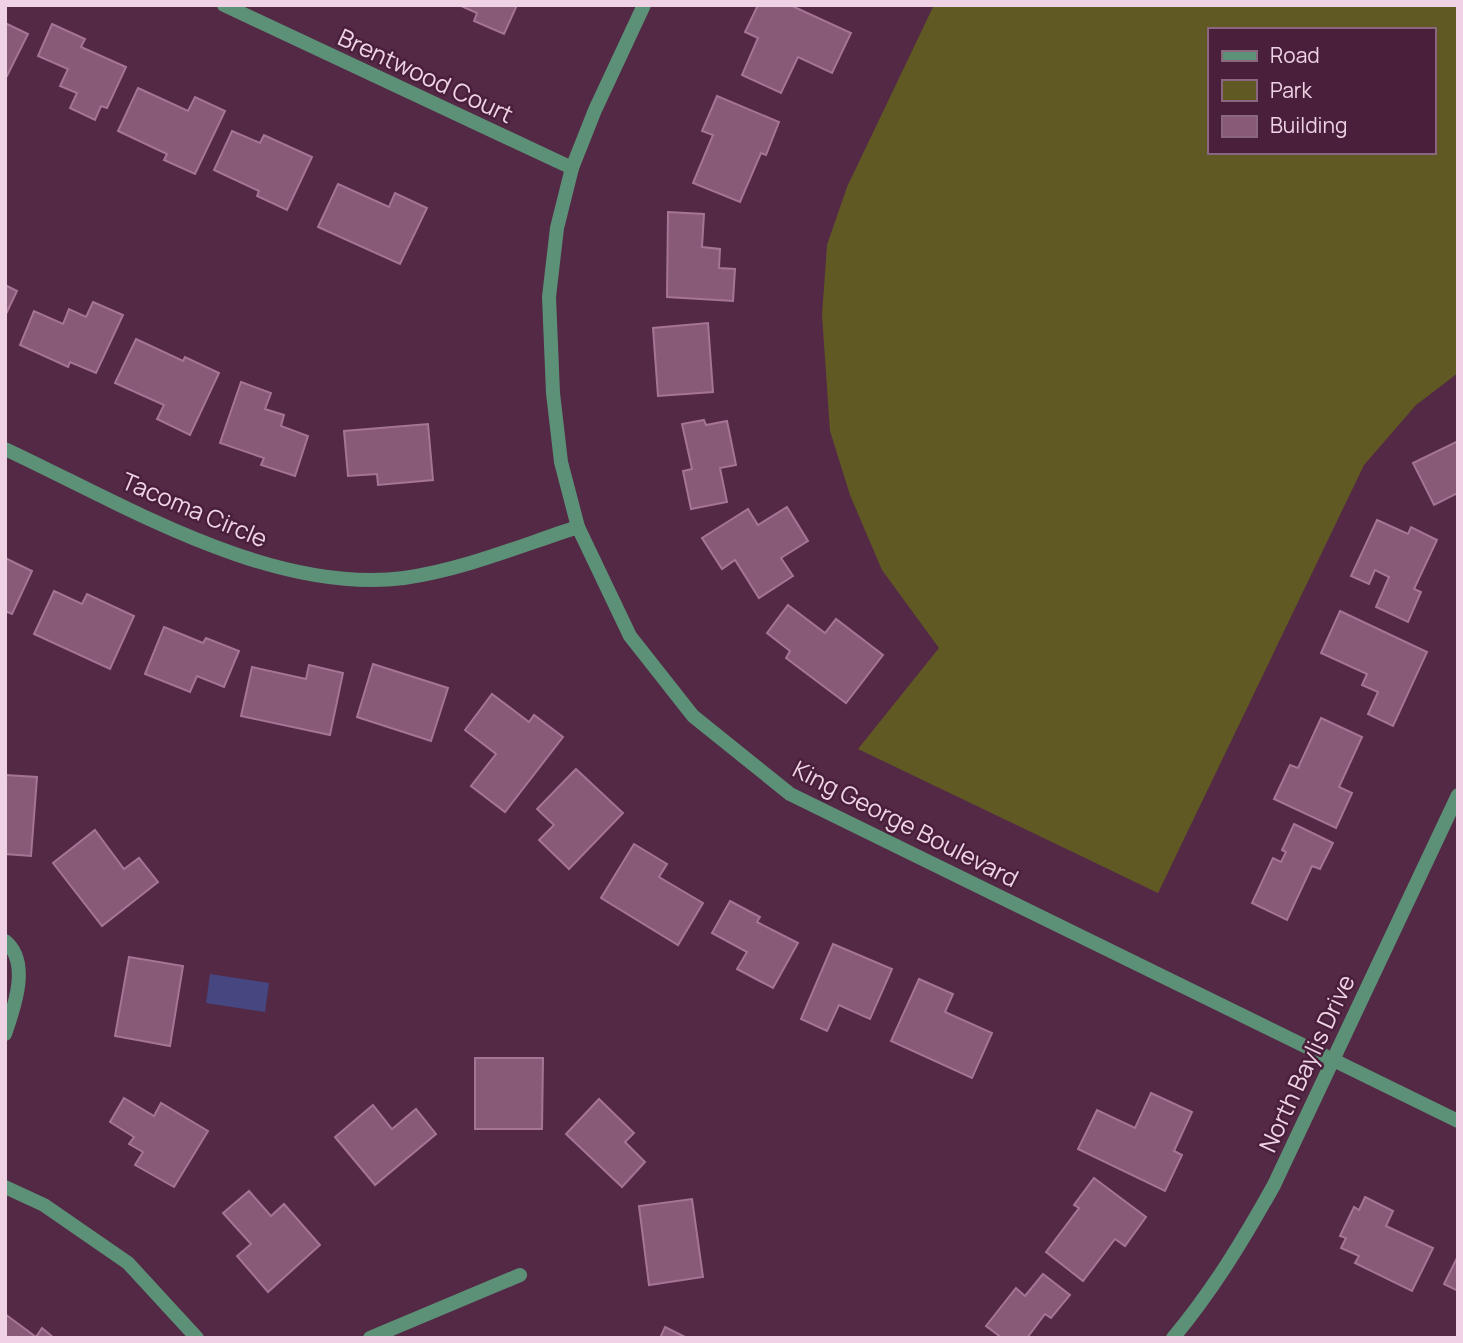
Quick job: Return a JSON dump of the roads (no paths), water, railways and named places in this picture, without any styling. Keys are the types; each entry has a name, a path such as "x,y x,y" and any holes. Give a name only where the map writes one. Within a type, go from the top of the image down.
{"street":[{"name":"Brentwood Court","path":"224,5 572,168"},
{"name":"King George Boulevard","path":"644,5 595,110 572,168 557,229 549,297 553,393 559,448 578,527 630,636 693,716 790,793 1458,1121"},
{"name":"Tacoma Circle","path":"5,449 202,542 271,566 334,578 404,578 578,527"},
{"name":"North Baylis Drive","path":"1173,1338 1202,1304 1244,1240 1334,1058 1458,795"},
{"path":"5,941 12,946 19,970 16,1001 5,1034"},
{"path":"5,1187 44,1205 128,1263 197,1338"},
{"path":"370,1338 520,1275"}]}
